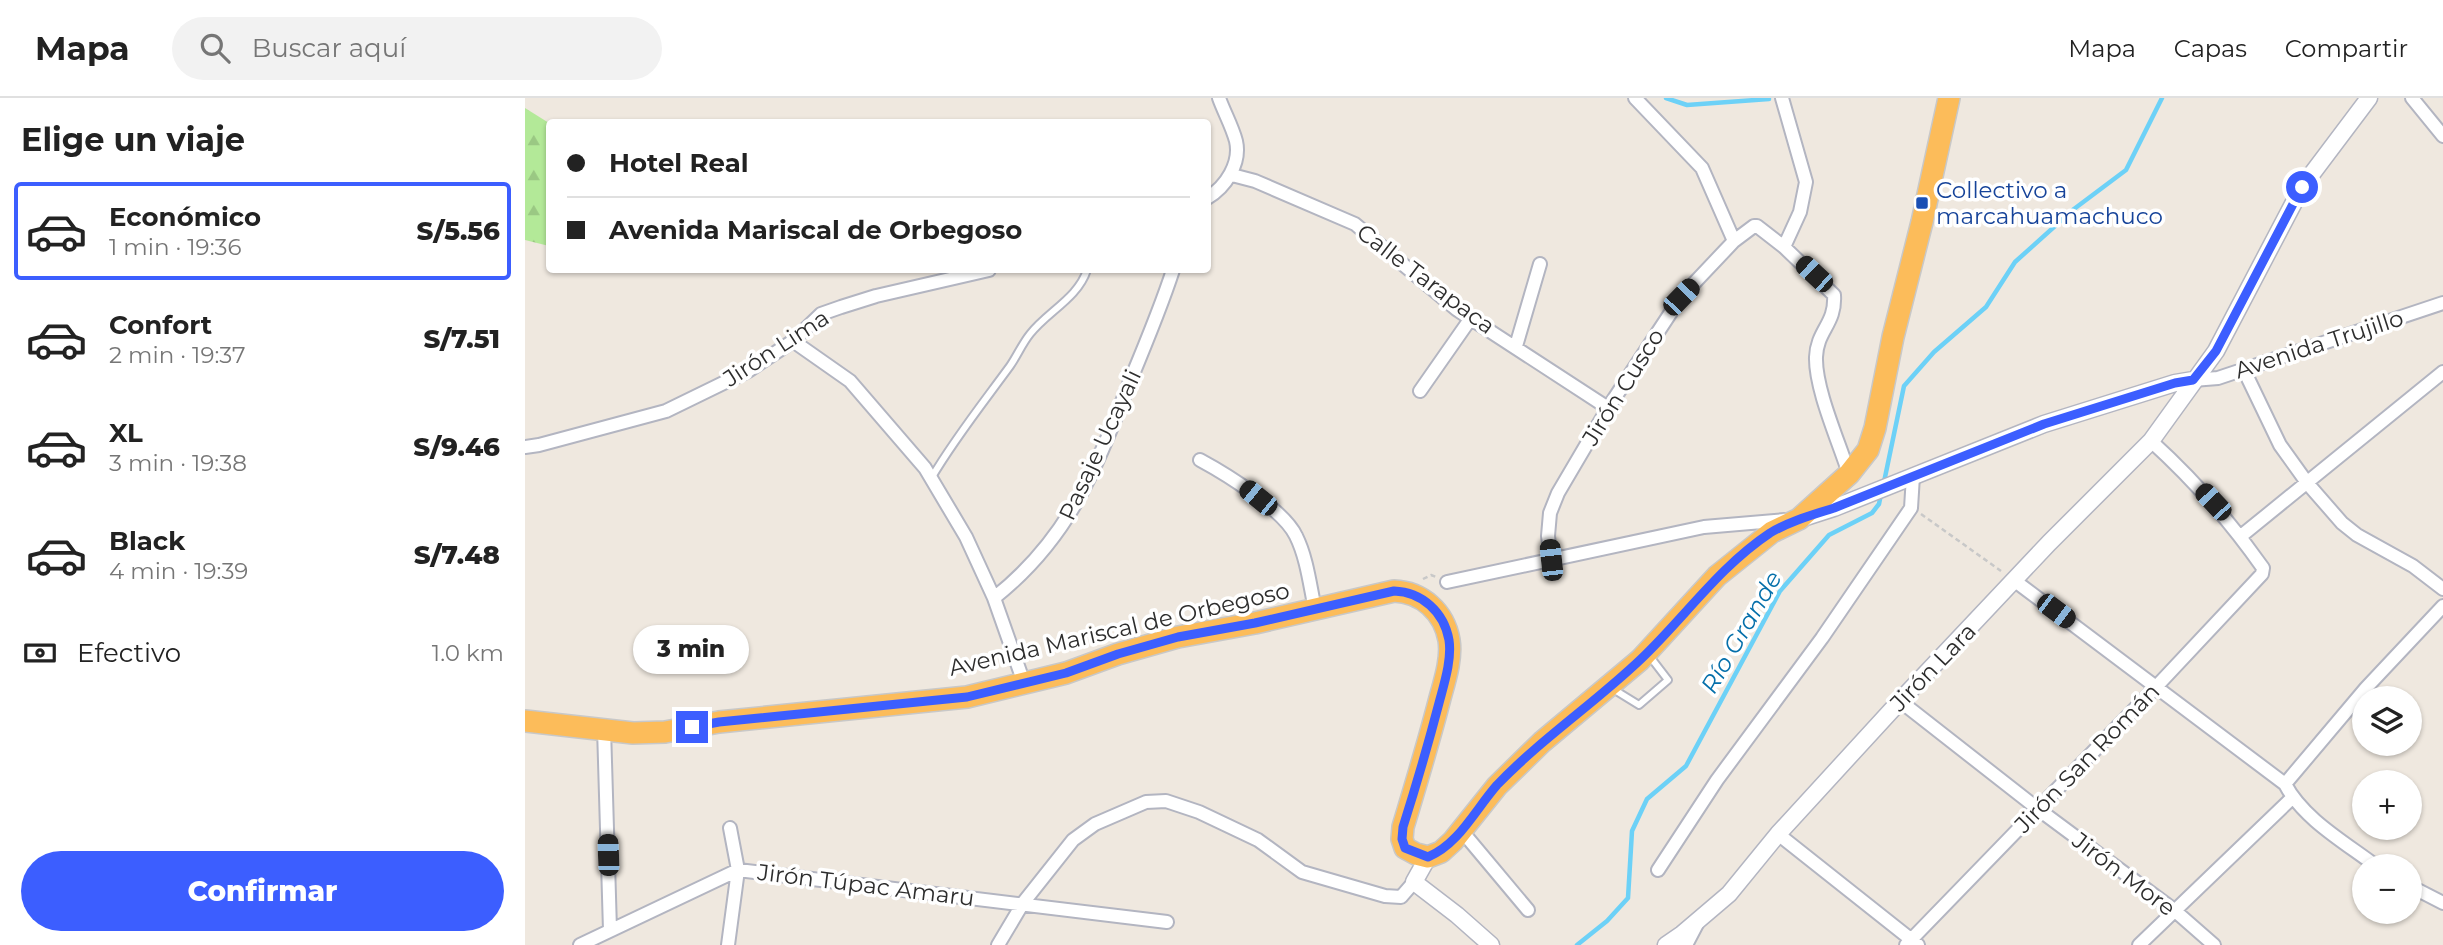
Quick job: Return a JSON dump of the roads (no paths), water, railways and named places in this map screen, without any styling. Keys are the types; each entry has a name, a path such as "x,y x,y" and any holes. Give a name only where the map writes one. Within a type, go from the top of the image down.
{"highway":[{"path":"1428,857 1441,852 1497,786 1542,742 1647,653 1733,562 1772,532 1799,519 1849,474 1868,450 1949,98"},
{"name":"Avenida Mariscal de Orbegoso","path":"525,721 633,733 665,732 719,722 967,697 1066,673 1118,654 1178,637 1315,610 1394,591 1406,592 1428,603 1437,612 1450,643 1447,672 1429,743 1403,827 1402,839 1405,848 1428,857"}],"street":[{"path":"1211,196 1232,175 1237,143 1219,98"},
{"path":"1635,98 1702,168 1734,241 1750,227 1757,226 1784,247 1834,295 1833,316 1820,335 1816,357 1820,385 1849,474"},
{"path":"1782,98 1806,182 1800,212 1784,247"},
{"name":"Jirón Lara","path":"1665,945 1699,921 1729,894 1778,834 1900,701 2049,543 2151,441 2216,351 2302,187 2369,98"},
{"path":"2412,98 2443,136"},
{"name":"Calle Tarapaca","path":"1232,175 1255,181 1355,224 1456,309 1608,408"},
{"name":"Jirón Cusco","path":"1551,560 1548,536 1550,513 1558,493 1608,408 1681,297 1734,241"},
{"path":"1515,346 1540,264"},
{"name":"Jirón Lima","path":"525,447 666,411 748,371 793,341 821,314 876,296 976,273"},
{"name":"Pasaje Ucayali","path":"994,598 1021,577 1060,532 1077,505 1110,435 1172,273"},
{"name":"Avenida Trujillo","path":"1799,519 2044,424 2175,383 2218,377 2443,303"},
{"path":"1420,391 1471,318"},
{"path":"793,341 850,381 910,448 932,479 966,537 994,598 1024,683"},
{"path":"2243,368 2280,444 2308,484 2342,523 2357,536 2395,555 2443,589"},
{"path":"2151,441 2183,470 2241,536 2443,372"},
{"path":"1200,460 1242,485 1280,516 1293,531 1300,547 1315,610"},
{"path":"1658,870 1717,780 1822,638 1912,508 1910,478"},
{"path":"1447,582 1704,527 1799,519"},
{"name":"Jirón San Román","path":"1912,943 2258,579 2263,568 2241,536"},
{"path":"2015,581 2285,784 2292,797 2317,821 2360,854"},
{"path":"2285,784 2366,688 2443,606"},
{"name":"Jirón More","path":"1900,701 2038,809 2174,910 2214,945"},
{"path":"604,728 610,930"},
{"path":"2139,945 2292,797"},
{"path":"998,945 1023,903 1073,840 1095,824 1146,802 1166,801 1199,812 1258,840 1302,872 1385,896 1401,897 1414,882 1428,857"},
{"path":"728,945 738,870 730,828"},
{"path":"1461,830 1528,910"},
{"path":"1778,834 1912,943"},
{"name":"Jirón Túpac Amaru","path":"580,945 738,870 1167,922"},
{"path":"1414,882 1491,945"},
{"path":"2422,892 2443,903"},
{"path":"1686,945 1699,921"}],"lane":[{"path":"932,479 949,450 1031,333 1059,308 1086,273"},
{"path":"1609,686 1639,705 1668,680 1647,653"}],"waterway":[{"path":"1666,98 1687,105 1769,99"},
{"name":"Río Grande","path":"1884,482 1904,386 1934,352 1986,307 2015,262 2074,209 2126,170 2162,98"},
{"name":"Río Grande","path":"1577,945 1607,921 1628,898 1632,831 1647,799 1686,766 1780,591 1829,535 1872,513 1879,504 1881,494"}],"place":[{"name":"Collectivo a marcahuamachuco","path":"1922,203"}]}
